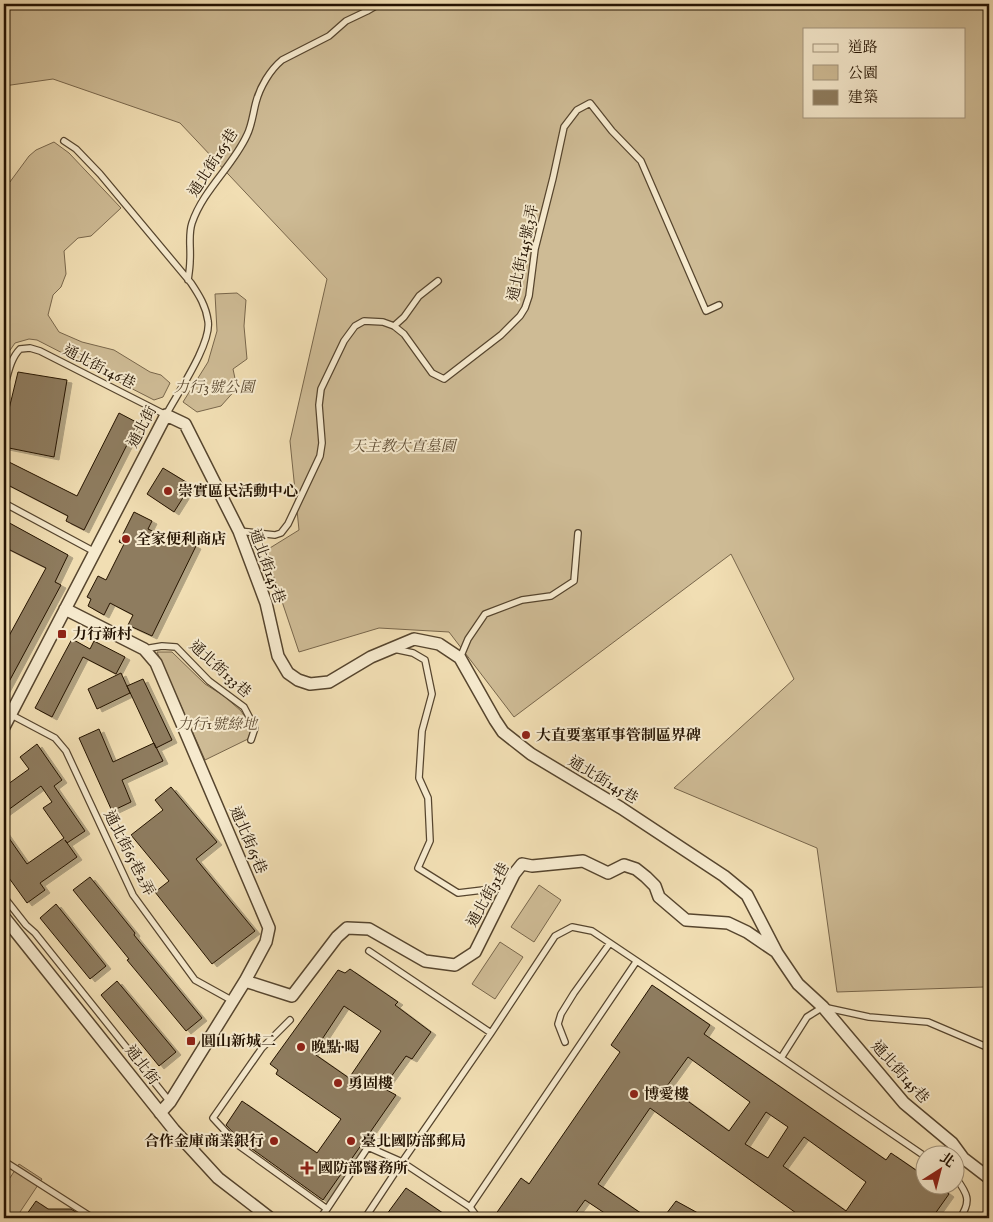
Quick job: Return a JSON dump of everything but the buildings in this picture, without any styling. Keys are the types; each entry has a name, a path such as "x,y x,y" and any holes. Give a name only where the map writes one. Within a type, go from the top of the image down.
{"street":[{"name":"通北街145巷","path":"166,414 185,424 240,531 266,602 278,656 288,672 298,680 310,684 329,682 371,658 414,639 439,644 460,658 503,732 531,754 621,808 724,876 747,895 777,953 798,984 823,1007 904,1103 952,1143 963,1158 989,1178"},
{"name":"通北街","path":"4,727 7,712 65,609 166,414"},
{"name":"通北街65巷","path":"65,609 144,649 156,663 269,928 266,942 245,981 170,1102 160,1113"},
{"name":"通北街31巷","path":"245,981 292,996 337,937 347,928 369,928 425,961 455,966 475,952 514,874 522,864 532,866 583,861 608,873 624,865 636,869 655,886 659,897 686,920 728,923 747,932 777,953"},
{"name":"通北街","path":"4,917 160,1113 218,1178 270,1218"}],"lane":[{"name":"通北街165巷","path":"188,280 190,261 189,232 194,216 206,196 239,151 248,134 257,100 265,82 277,64 329,36 346,21 379,4"},
{"name":"通北街145號3弄","path":"394,326 404,334 432,373 444,379 501,335 520,316 529,296 535,249 564,127 577,110 590,102 612,131 641,161 706,311 719,305"},
{"name":"通北街","path":"64,141 76,149 100,174 202,299 209,323 202,352 166,414"},
{"path":"240,531 275,535 281,533 288,524 320,456 322,443 321,389 344,340 355,326 364,322 383,322 394,326 404,317 419,296 438,280"},
{"name":"通北街146巷","path":"4,388 13,358 20,349 30,348 40,351 166,414"},
{"path":"4,503 95,552"},
{"path":"460,658 468,639 485,614 522,600 551,596 574,581 578,533"},
{"name":"通北街133巷","path":"144,649 162,646 176,647 209,681 244,707 255,728 251,740"},
{"path":"392,649 412,653 425,660 432,694 422,731 418,778 428,798 430,841 418,868 458,893 508,886"},
{"name":"通北街65巷2弄","path":"7,712 55,738 66,751 133,895 195,980 233,1001"},
{"name":"通北街","path":"4,897 41,940 170,1102"},
{"path":"365,1218 556,936 572,927 592,931 916,1151"},
{"path":"564,1042 558,1024 560,1014 610,943"},
{"path":"369,951 491,1033"},
{"path":"470,1207 636,962"},
{"path":"781,1058 807,1017 823,1007 869,1017 928,1022 989,1048"},
{"path":"290,1020 262,1048 213,1118 238,1146 327,1209"},
{"path":"320,1218 368,1147 402,1162 470,1207 478,1218"},
{"path":"4,1161 92,1218"},
{"path":"966,1191 967,1202 963,1217 978,1218"}],"green space":[{"name":"天主教大直墓園","path":"4,4 989,4 989,990 984,987 837,992 817,848 674,788 794,679 731,554 514,717 449,632 379,628 299,652 265,551 299,530 290,441 327,279 180,123 53,79 4,86"},
{"name":"力行3號公園","path":"54,142 69,153 121,208 91,236 78,238 64,251 66,274 61,287 53,295 48,315 59,332 82,342 114,350 150,372 161,375 170,383 163,397 154,400 37,340 29,339 15,343 4,359 4,190 29,156 36,150"},
{"name":"力行3號公園","path":"237,293 246,300 244,326 247,359 233,369 237,388 221,406 197,412 183,402 208,362 217,331 215,294"},
{"name":"力行1號綠地","path":"157,652 172,652 205,684 224,696 241,711 252,727 248,739 205,760"},
{"path":"539,885 561,900 534,942 511,927"},
{"path":"500,942 523,957 495,999 472,984"},
{"path":"19,1164 42,1179 16,1218 10,1218 4,1214 4,1187"}],"place":[{"name":"崇實區民活動中心","path":"168,491"},
{"name":"全家便利商店","path":"126,539"},
{"name":"力行新村","path":"62,634"},
{"name":"大直要塞軍事管制區界碑","path":"526,735"},
{"name":"圓山新城二","path":"191,1041"},
{"name":"晚點·喝","path":"301,1047"},
{"name":"勇固樓","path":"338,1083"},
{"name":"博愛樓","path":"634,1094"},
{"name":"合作金庫商業銀行","path":"274,1141"},
{"name":"臺北國防部郵局","path":"351,1141"},
{"name":"國防部醫務所","path":"307,1168"}]}
